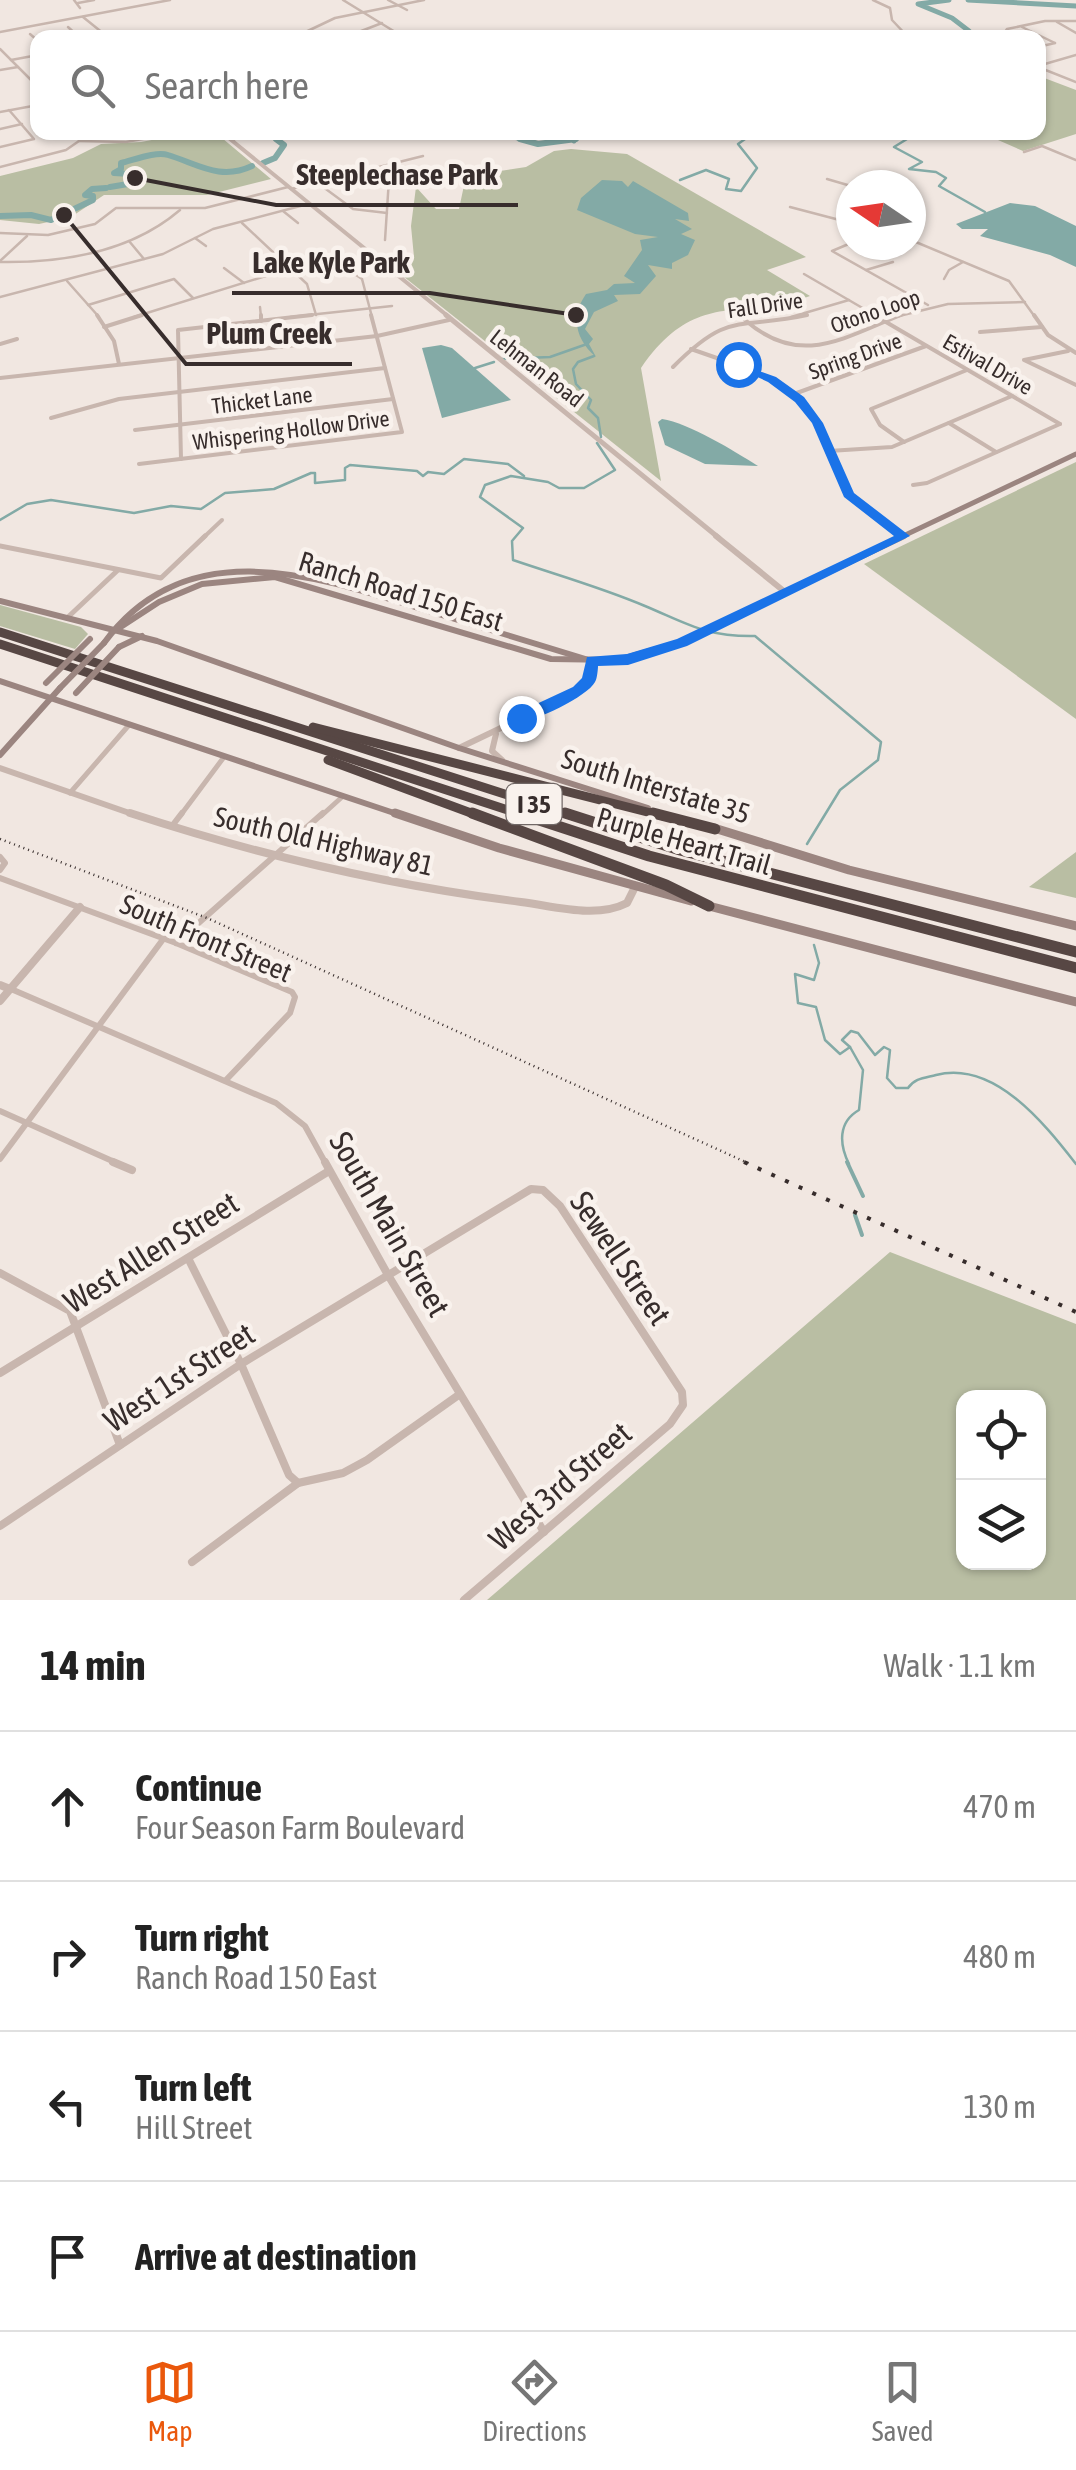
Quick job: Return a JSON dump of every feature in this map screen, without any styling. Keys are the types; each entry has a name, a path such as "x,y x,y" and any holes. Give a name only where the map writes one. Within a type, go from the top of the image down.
{"highway":[{"name":"Purple Heart Trail","path":"0,632 680,850 1076,952"},
{"name":"Purple Heart Trail","path":"0,644 662,860 1076,968"},
{"path":"265,718 714,828"},
{"path":"258,731 411,792 666,885 709,906"}],"main road":[{"name":"Ranch Road 150 East","path":"116,630 202,584 256,577 298,581 551,660 574,664 653,654 1076,454"},
{"name":"Ranch Road 150 East","path":"116,630 134,610 169,588 221,572 282,570 592,661"},
{"name":"South Interstate 35","path":"0,600 142,636 504,763 848,870 1076,926"},
{"path":"404,614 410,606"},
{"path":"24,689 46,683 90,639 91,624"},
{"path":"0,755 116,630"},
{"path":"76,708 72,704 76,693 119,647 142,636"},
{"path":"0,681 342,797 635,886 1076,1002"}],"street":[{"path":"78,4 94,0"},
{"path":"0,32 170,0"},
{"path":"343,0 393,30"},
{"path":"388,0 407,10"},
{"path":"310,30 335,18 424,0"},
{"path":"873,0 890,8 892,20 901,30"},
{"path":"83,17 98,30"},
{"path":"1056,21 1076,33"},
{"path":"1008,30 1076,21"},
{"path":"364,30 382,23"},
{"path":"1020,26 1028,30"},
{"path":"0,49 30,80"},
{"path":"1046,64 1076,55"},
{"path":"11,60 30,56"},
{"path":"0,70 18,67"},
{"path":"1046,70 1076,82"},
{"path":"1066,78 1076,75"},
{"path":"0,112 30,106"},
{"path":"10,110 30,134"},
{"path":"0,129 22,124"},
{"path":"0,147 30,140"},
{"path":"0,167 66,150 79,141 137,140"},
{"name":"Lehman Road","path":"232,140 785,592"},
{"path":"1036,144 1076,160"},
{"path":"1024,152 1042,146"},
{"path":"0,234 27,236 90,225 116,208 213,207 423,156"},
{"path":"378,168 388,179 386,240"},
{"path":"827,179 836,182"},
{"path":"318,183 353,209 387,213"},
{"path":"0,297 144,259 240,222 308,204"},
{"path":"790,207 836,218"},
{"path":"0,262 38,263 130,241 170,221 182,209"},
{"path":"282,211 298,224"},
{"path":"240,222 311,290 316,315"},
{"path":"0,262 27,236"},
{"path":"195,238 206,246"},
{"path":"130,241 144,259"},
{"path":"926,246 1006,279 1050,338 1074,352"},
{"path":"104,327 336,254"},
{"path":"848,260 930,307"},
{"path":"944,279 948,270 964,261"},
{"path":"866,270 894,262"},
{"path":"224,268 244,284"},
{"name":"Estival Drive","path":"804,274 1060,424 996,452"},
{"name":"Whispering Hollow Drive","path":"139,464 402,432 362,279 356,275"},
{"path":"66,280 118,348 119,364"},
{"path":"88,305 174,280 194,299"},
{"name":"Fall Drive","path":"673,368 715,329 744,320 799,317 849,300"},
{"name":"Otono Loop","path":"744,320 761,336 791,350 827,344 930,307 1025,302"},
{"path":"260,306 261,320"},
{"path":"181,459 178,330 392,306"},
{"path":"0,378 377,336 448,320"},
{"path":"980,332 1042,327"},
{"path":"0,344 17,339"},
{"name":"Spring Drive","path":"794,394 926,346"},
{"path":"691,349 756,372 794,394 817,423 853,500 903,536"},
{"path":"1074,352 1024,360 1076,385"},
{"path":"51,418 108,402 385,368"},
{"path":"904,442 880,425 871,410 967,370"},
{"path":"828,452 880,449 904,442 1012,396"},
{"name":"Thicket Lane","path":"135,430 393,399"},
{"path":"950,423 996,452"},
{"path":"913,485 996,452"},
{"path":"162,578 222,520"},
{"path":"0,546 162,578 169,588"},
{"path":"67,618 118,570"},
{"path":"459,748 578,691 589,680 592,661"},
{"path":"70,793 129,726"},
{"path":"504,726 492,737 492,751 504,763"},
{"path":"170,828 224,757"},
{"name":"South Old Highway 81","path":"0,768 170,828 274,856 423,888 597,911 625,906 634,897 635,886"},
{"path":"176,943 342,797"},
{"path":"0,857 5,863 0,870"},
{"name":"South Front Street","path":"0,878 287,988 295,997 290,1013 226,1080"},
{"path":"0,1000 80,908"},
{"path":"0,1160 164,938"},
{"name":"South Main Street","path":"0,985 276,1103 305,1126 388,1275 544,1532"},
{"path":"0,1111 132,1170"},
{"name":"West Allen Street","path":"0,1374 328,1171"},
{"name":"Sewell Street","path":"388,1275 531,1190 543,1190 560,1206 682,1392 683,1406"},
{"path":"188,1258 241,1364 289,1475 298,1483"},
{"path":"0,1273 63,1304 78,1327 120,1445"},
{"name":"West 1st Street","path":"0,1526 241,1364 388,1275"},
{"path":"192,1562 298,1483 342,1473 366,1460 460,1394"},
{"name":"West 3rd Street","path":"464,1600 670,1424 683,1406"}],"green space":[{"path":"1046,79 1076,90 1076,134 1023,151 998,140 1046,140"},
{"path":"224,140 271,179 207,195 104,195 71,217 39,224 0,220 0,176 73,158 101,144"},
{"path":"554,151 627,154 806,257 767,270 810,296 700,317 661,343 641,368 661,481 389,265 414,257 411,226 416,187 436,209 459,209 466,176 526,167"},
{"path":"1076,462 1076,719 864,564"},
{"path":"0,605 81,627 88,634 75,649 0,626"},
{"path":"1076,852 1076,898 1029,887"},
{"path":"890,1252 1076,1324 1076,1600 487,1600"}],"water":[{"path":"602,180 622,181 628,187 633,181 688,213 689,221 675,219 692,229 681,234 695,240 688,255 672,263 672,269 648,265 656,276 640,294 614,295 618,301 594,312 585,329 593,339 589,344 596,357 580,336 577,320 581,303 586,294 607,290 614,284 635,283 624,276 642,250 640,240 658,237 635,234 577,210 581,198"},
{"path":"1010,203 1035,206 1076,226 1076,267 1050,255 980,236 988,229 962,229 956,224"},
{"path":"422,348 452,348 511,400 442,418"},
{"path":"662,419 698,432 758,466 705,464 665,445 658,422"}],"waterway":[{"path":"949,0 918,4 952,18 968,30"},
{"path":"968,0 1076,6"},
{"path":"263,163 275,158 284,145 277,140"},
{"path":"524,140 538,144 568,140"},
{"path":"680,180 706,170 729,179 726,189 741,191 757,168 738,144 744,140"},
{"path":"905,140 894,147 922,162 909,169 936,172 946,178 939,186 985,212"},
{"path":"110,187 134,183 130,174 114,173 121,169 121,163 151,155 168,155 219,171 252,166"},
{"path":"0,216 31,215 51,220 93,200 93,196 85,195 92,189 106,188"},
{"path":"502,359 550,357 587,344"},
{"path":"594,356 578,362 573,369 576,384 591,400 588,408 598,418 601,437"},
{"path":"475,368 494,362"},
{"path":"597,443 615,470 584,488 559,488 548,482 511,476 485,485 480,497 523,528 512,541 513,560 613,593 698,628 755,636 881,742 878,760 840,790 807,844"},
{"path":"0,520 27,504 51,500 134,513 171,506 201,509 225,493 274,489 311,473 315,473 315,483 345,480 345,468 350,465 417,471 423,476 428,472 444,474 464,459 508,464 524,476"},
{"path":"814,945 819,963 814,980 795,974 798,1003 816,1007 825,1040 840,1054 850,1047"},
{"path":"850,1047 842,1040 851,1031 858,1033 875,1055 884,1047 890,1050 887,1078 896,1088 908,1088 936,1075 957,1073 997,1086 1033,1114 1076,1164"},
{"path":"849,1164 842,1134 847,1121 859,1110 863,1070 850,1047"},
{"path":"847,1162 863,1196"},
{"path":"855,1215 862,1235"}],"railway":[{"path":"0,839 207,918 750,1164"},
{"path":"744,1162 1076,1312"}],"place":[{"name":"Steeplechase Park","path":"135,178"},
{"name":"Plum Creek","path":"64,215"},
{"name":"Lake Kyle Park","path":"576,315"}],"route":[{"path":"521,718 578,691 589,680 592,661 628,660 653,654 903,536 863,509 849,494 817,423 800,400 772,379 738,364"}]}
